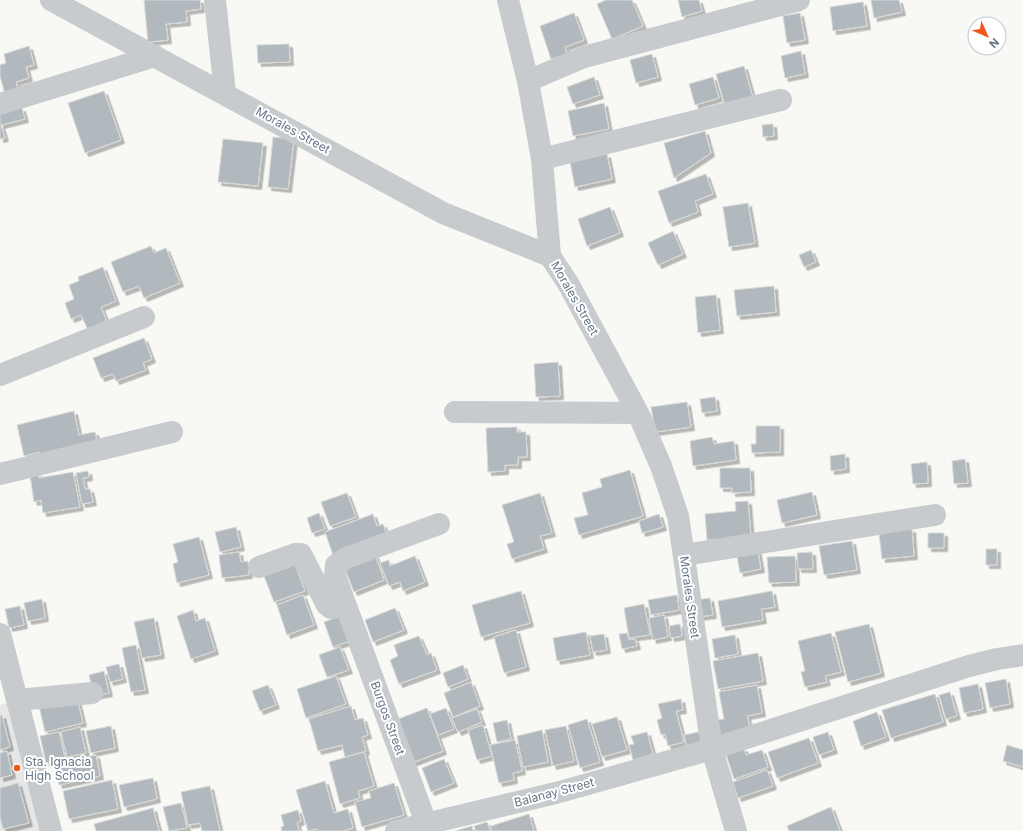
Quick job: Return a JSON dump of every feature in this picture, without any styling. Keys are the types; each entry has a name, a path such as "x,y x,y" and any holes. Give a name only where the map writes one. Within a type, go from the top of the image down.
{"street":[{"name":"Morales Street","path":"51,0 225,93 443,213 550,256 569,285 638,413 670,490 678,516 712,749 736,831"},
{"path":"215,0 225,93"},
{"path":"508,0 528,82 542,159 550,256"},
{"path":"528,82 584,57 799,0"},
{"path":"0,104 155,56"},
{"path":"542,159 781,100"},
{"path":"0,375 144,317"},
{"path":"455,412 638,413"},
{"path":"0,474 172,432"},
{"path":"684,555 935,515"},
{"name":"Burgos Street","path":"428,828 346,606 336,576 336,565 346,558 439,524"},
{"path":"259,567 295,554 301,554 327,605 331,608 346,606"},
{"path":"0,634 51,831"},
{"name":"Balanay Street","path":"396,831 428,828 556,793 712,749 970,666 997,659 1023,655"},
{"path":"17,700 92,693"}],"shaded area":[{"name":"Sta. Ignacia High School","path":"17,700 51,831 0,831 0,705"}],"building":[{"path":"144,0 200,0 201,9 186,11 187,22 166,24 168,40 148,42"},
{"path":"606,0 632,0 643,26 612,39 597,4"},
{"path":"678,0 699,0 702,11 682,17"},
{"path":"871,0 899,0 902,12 874,18"},
{"path":"863,2 867,26 833,31 830,7"},
{"path":"574,13 584,40 565,47 567,54 551,59 540,26"},
{"path":"800,13 805,40 787,43 783,16"},
{"path":"289,44 290,62 258,63 257,45"},
{"path":"29,46 34,65 26,67 29,78 16,82 18,90 5,94 0,76 0,65 6,63 4,54"},
{"path":"801,51 805,74 785,78 781,56"},
{"path":"652,54 658,77 636,83 630,60"},
{"path":"744,66 753,98 725,106 716,74"},
{"path":"594,77 600,95 573,104 567,87"},
{"path":"713,77 719,98 695,105 689,84"},
{"path":"104,91 121,140 85,153 68,103"},
{"path":"604,103 609,129 573,136 568,111"},
{"path":"22,108 25,119 1,125 5,138 0,139 0,113"},
{"path":"773,124 774,136 763,137 762,125"},
{"path":"705,131 711,153 674,178 664,143"},
{"path":"273,137 294,139 288,189 268,187"},
{"path":"223,139 263,143 258,186 218,182"},
{"path":"607,154 612,179 575,187 570,162"},
{"path":"706,174 713,194 695,201 698,212 669,223 658,191"},
{"path":"748,203 755,243 729,247 723,207"},
{"path":"610,207 620,233 587,246 578,219"},
{"path":"673,231 683,254 658,265 648,243"},
{"path":"151,246 154,253 166,248 180,283 144,298 139,286 123,292 111,262"},
{"path":"811,250 816,262 804,267 799,255"},
{"path":"103,267 116,301 101,307 108,325 89,332 81,315 71,319 65,303 74,299 69,285 79,281 78,277"},
{"path":"774,286 776,312 737,316 734,290"},
{"path":"716,295 720,330 698,333 695,297"},
{"path":"144,338 152,359 143,363 146,370 116,381 113,374 101,378 93,358"},
{"path":"558,362 560,396 536,397 534,364"},
{"path":"715,397 717,411 702,413 700,399"},
{"path":"687,402 691,427 655,432 651,407"},
{"path":"74,411 79,435 95,432 98,446 41,459 39,452 24,456 17,425"},
{"path":"756,426 780,426 780,452 752,453 751,444 756,444"},
{"path":"517,427 517,432 526,432 527,457 518,457 518,465 505,465 505,471 488,472 486,428"},
{"path":"712,437 714,444 734,441 736,460 693,466 690,441"},
{"path":"845,454 846,469 831,471 830,456"},
{"path":"965,459 968,483 954,484 952,461"},
{"path":"927,462 928,483 913,484 911,464"},
{"path":"720,468 750,468 751,492 732,493 732,488 720,488"},
{"path":"630,470 643,516 579,535 574,518 588,515 582,493 602,487 600,479"},
{"path":"88,471 89,477 83,478 85,489 90,489 93,502 82,504 76,473"},
{"path":"73,472 80,507 43,513 41,500 34,502 30,475 38,473 39,478"},
{"path":"812,492 817,515 782,523 777,500"},
{"path":"347,493 356,517 330,526 321,502"},
{"path":"540,493 552,533 540,536 544,549 512,559 507,544 514,542 502,505"},
{"path":"748,501 751,537 707,540 705,514 736,511 735,502"},
{"path":"319,513 325,529 312,533 307,518"},
{"path":"373,514 377,526 383,524 388,538 334,558 325,532"},
{"path":"659,514 663,527 642,533 639,521"},
{"path":"236,527 241,547 220,552 215,532"},
{"path":"912,529 914,556 882,559 879,533"},
{"path":"928,533 944,533 944,548 928,548"},
{"path":"199,537 209,575 177,583 173,564 178,562 173,544"},
{"path":"852,541 857,570 824,575 819,546"},
{"path":"757,547 761,569 740,573 736,551"},
{"path":"986,549 997,549 997,565 986,565"},
{"path":"239,552 241,562 248,561 249,575 222,578 219,555"},
{"path":"812,552 813,569 798,569 797,553"},
{"path":"375,555 384,580 354,592 344,567"},
{"path":"415,556 425,582 403,591 400,582 389,586 380,563 389,560 390,566"},
{"path":"795,556 796,582 769,583 767,557"},
{"path":"295,565 305,591 274,602 264,576"},
{"path":"521,591 530,623 481,637 472,605"},
{"path":"772,591 775,607 761,609 763,620 722,627 718,601"},
{"path":"303,595 314,625 287,635 277,605"},
{"path":"677,595 679,610 651,615 648,600"},
{"path":"710,598 713,615 698,617 695,600"},
{"path":"42,599 45,618 28,621 24,603"},
{"path":"644,604 650,635 629,638 624,608"},
{"path":"20,606 24,625 9,628 5,609"},
{"path":"395,608 404,630 373,642 365,620"},
{"path":"193,610 196,621 205,618 215,651 191,659 177,616"},
{"path":"664,615 668,637 653,640 649,618"},
{"path":"340,616 349,641 333,647 324,622"},
{"path":"154,618 161,655 142,658 134,622"},
{"path":"680,624 682,636 671,638 669,626"},
{"path":"869,624 881,673 848,682 835,632"},
{"path":"516,630 526,667 504,673 494,637"},
{"path":"586,632 590,655 557,661 553,638"},
{"path":"627,633 629,640 635,639 637,646 622,649 619,634"},
{"path":"831,633 841,672 825,676 827,682 805,687 801,672 805,671 798,641"},
{"path":"604,634 607,650 593,652 590,636"},
{"path":"735,635 738,654 715,658 712,639"},
{"path":"419,636 427,655 431,653 437,670 399,684 390,660 398,656 394,645"},
{"path":"136,645 145,690 131,692 122,648"},
{"path":"340,647 349,670 327,677 319,655"},
{"path":"758,653 763,681 718,689 713,661"},
{"path":"119,664 123,679 110,682 106,667"},
{"path":"463,665 468,679 448,687 443,673"},
{"path":"104,671 109,693 94,696 89,675"},
{"path":"336,676 346,704 306,718 297,689"},
{"path":"1006,679 1010,704 990,708 985,683"},
{"path":"471,682 480,706 453,717 444,693"},
{"path":"978,684 983,709 964,713 959,688"},
{"path":"268,685 276,705 260,711 252,691"},
{"path":"757,685 762,713 747,716 751,732 721,737 718,720 724,719 719,692"},
{"path":"950,692 957,716 946,719 939,695"},
{"path":"935,694 943,722 891,738 882,710"},
{"path":"77,698 83,723 45,732 39,706"},
{"path":"681,699 683,710 676,711 684,742 668,746 665,734 661,735 657,720 662,718 658,704"},
{"path":"351,706 355,720 363,718 368,735 362,737 366,751 345,757 342,745 318,751 309,719"},
{"path":"427,708 443,751 409,764 393,721"},
{"path":"446,708 454,729 438,735 430,714"},
{"path":"477,709 482,722 458,732 452,718"},
{"path":"877,712 886,737 861,746 853,721"},
{"path":"2,715 10,747 0,750 0,716"},
{"path":"617,717 627,750 602,757 592,724"},
{"path":"587,719 600,762 580,768 568,725"},
{"path":"507,720 511,739 497,742 493,723"},
{"path":"483,725 492,756 477,760 468,730"},
{"path":"111,726 115,748 91,753 86,731"},
{"path":"566,726 574,761 553,766 545,730"},
{"path":"80,727 86,753 67,757 61,732"},
{"path":"542,730 548,762 523,767 517,736"},
{"path":"59,732 65,758 46,763 40,736"},
{"path":"647,732 653,754 633,760 629,745 634,744 631,736"},
{"path":"699,732 702,744 687,747 684,735"},
{"path":"828,732 834,750 819,755 813,737"},
{"path":"809,738 818,763 777,778 768,752"},
{"path":"515,740 522,771 513,773 514,780 499,783 490,745"},
{"path":"1007,745 1023,750 1023,767 1003,761"},
{"path":"744,748 746,755 762,750 768,767 734,779 726,754"},
{"path":"7,751 12,775 0,778 0,753"},
{"path":"364,752 374,786 358,791 360,798 340,804 329,762"},
{"path":"96,755 100,776 59,785 55,764"},
{"path":"444,759 454,783 431,792 422,768"},
{"path":"767,770 773,786 738,798 733,782"},
{"path":"153,778 157,799 124,807 119,785"},
{"path":"112,780 118,809 69,819 63,791"},
{"path":"325,781 334,813 348,809 353,828 343,831 318,831 317,829 308,831 296,790"},
{"path":"18,783 29,823 3,829 0,817 0,788"},
{"path":"394,783 404,815 362,827 355,802 371,798 369,791"},
{"path":"210,786 220,831 202,831 200,823 188,825 181,792"},
{"path":"181,803 187,828 169,831 163,807"},
{"path":"831,807 840,831 789,831 787,826"},
{"path":"153,808 159,831 96,831 94,824"},
{"path":"298,810 301,821 297,823 299,831 282,831 281,827 284,826 281,815"},
{"path":"529,814 534,831 492,831 491,826"},
{"path":"487,822 490,831 476,831 474,826"},
{"path":"472,826 473,831 455,831"}],"place":[{"name":"Sta. Ignacia High School","path":"17,768"}]}
